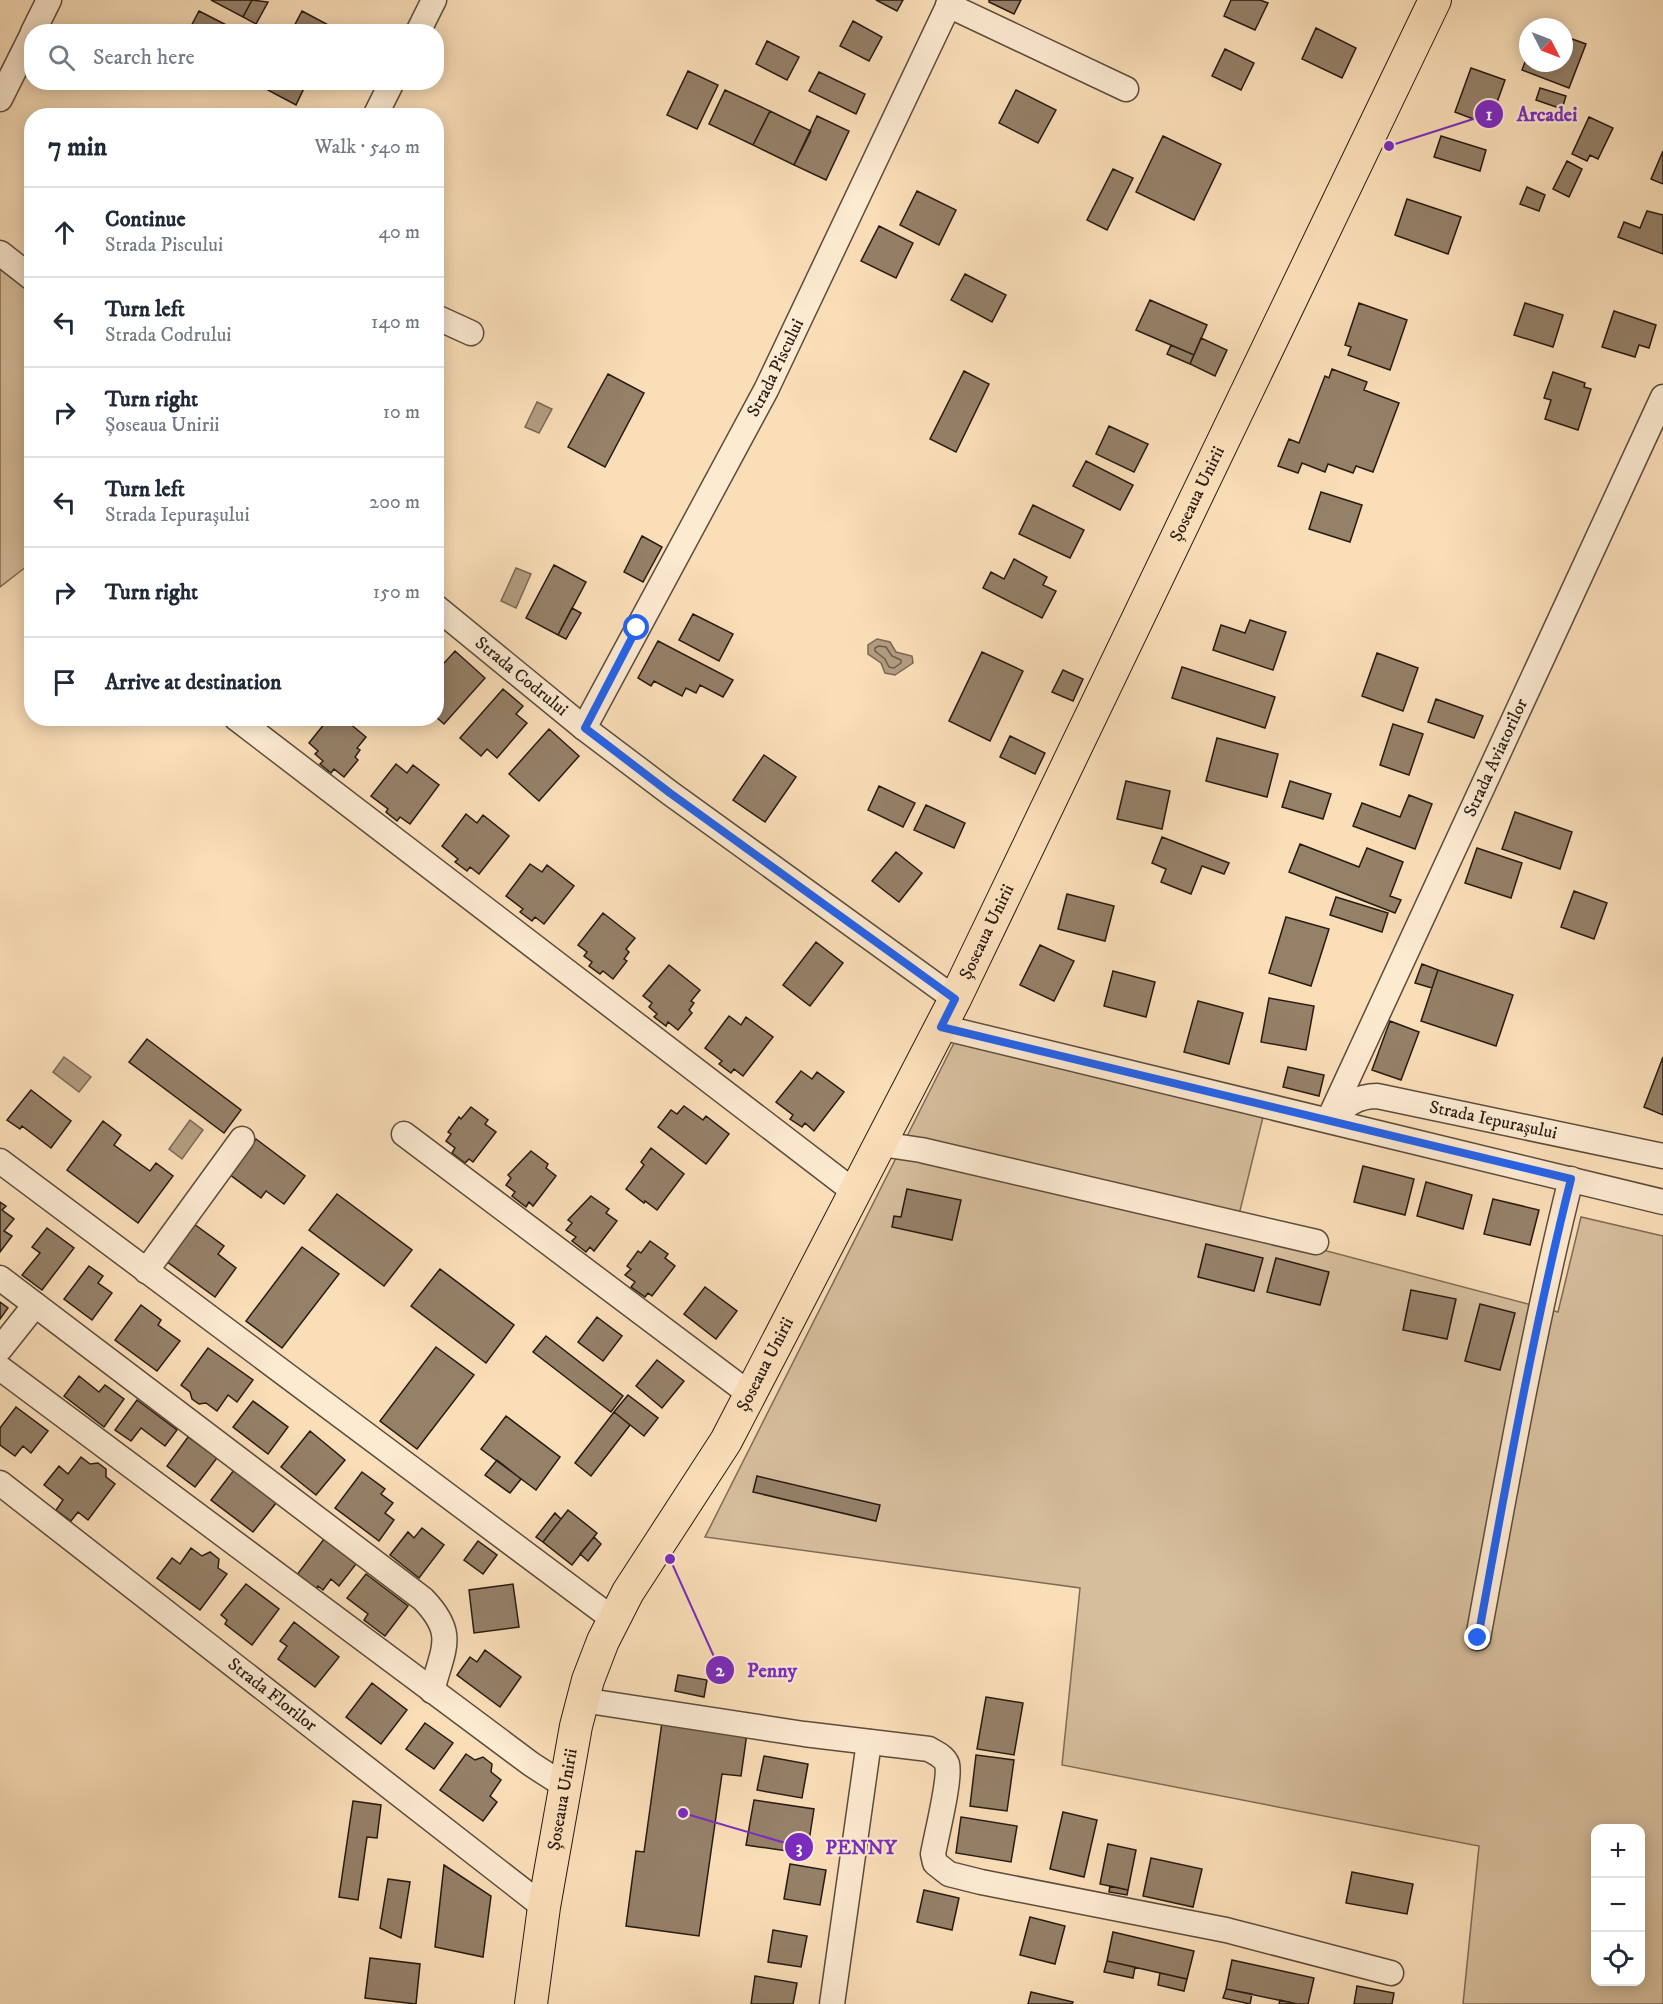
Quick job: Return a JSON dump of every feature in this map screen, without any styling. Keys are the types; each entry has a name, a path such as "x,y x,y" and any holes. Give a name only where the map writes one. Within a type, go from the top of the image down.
{"main road":[{"name":"Șoseaua Unirii","path":"531,2004 544,1906 565,1786 582,1700 594,1662 613,1620 644,1565 726,1441 941,1027 1435,0"}],"street":[{"path":"37,24 49,0"},
{"path":"422,24 434,0"},
{"path":"950,2 1126,89"},
{"name":"Strada Piscului","path":"585,728 766,390 950,2"},
{"path":"0,99 24,50"},
{"path":"379,108 388,90"},
{"path":"0,253 24,272"},
{"path":"444,321 471,333"},
{"name":"Strada Aviatorilor","path":"1329,1119 1663,397"},
{"name":"Strada Codrului","path":"444,613 585,728 670,793 955,999"},
{"path":"246,726 856,1193"},
{"name":"Strada Iepurașului","path":"941,1027 1329,1119 1663,1202"},
{"name":"Strada Iepurașului","path":"1329,1119 1350,1102 1365,1096 1377,1096 1663,1156"},
{"path":"404,1134 751,1395"},
{"path":"146,1271 242,1140"},
{"path":"881,1144 921,1150 1316,1242"},
{"path":"0,1161 613,1620"},
{"path":"1478,1638 1529,1363 1571,1179"},
{"path":"0,1278 423,1599 436,1612 443,1623 445,1633 445,1644 432,1691"},
{"path":"0,1349 35,1305"},
{"path":"0,1368 432,1691 531,1764 565,1786"},
{"name":"Strada Florilor","path":"0,1483 544,1906"},
{"path":"582,1700 929,1749 947,1764 947,1777 933,1854 935,1863 949,1874 1226,1930 1391,1973"},
{"path":"832,2004 869,1742"}],"shaded area":[{"path":"0,269 24,287 24,568 0,587"},
{"path":"954,1043 1263,1117 1236,1227 1558,1312 1581,1217 1663,1236 1663,2004 1463,2004 1479,1846 1062,1765 1080,1588 705,1537"}],"water":[{"path":"537,402 552,409 539,433 525,427"},
{"path":"516,568 531,574 516,608 501,601"},
{"path":"877,639 890,642 896,652 912,656 913,663 895,675 885,673 881,663 868,654 868,645"},
{"path":"64,1057 91,1077 79,1092 53,1072"},
{"path":"190,1120 203,1130 182,1159 169,1149"}],"building":[{"path":"211,0 252,0 243,17"},
{"path":"252,0 268,2 256,24 243,17"},
{"path":"876,0 903,0 897,11"},
{"path":"989,0 1021,0 1014,14"},
{"path":"1231,0 1260,0 1268,3 1255,30 1224,16"},
{"path":"199,11 224,24 192,24"},
{"path":"302,11 326,24 295,24"},
{"path":"853,21 882,37 869,61 840,46"},
{"path":"1316,28 1356,48 1342,78 1302,59"},
{"path":"1573,39 1586,44 1569,88 1527,72 1573,72"},
{"path":"767,41 799,57 787,80 756,64"},
{"path":"1225,49 1254,63 1241,90 1212,76"},
{"path":"1471,68 1505,80 1489,125 1455,112"},
{"path":"688,71 718,85 697,129 667,115"},
{"path":"819,72 865,94 856,114 809,91"},
{"path":"1540,88 1566,96 1562,109 1536,100"},
{"path":"268,90 303,90 296,105"},
{"path":"725,90 770,111 753,145 709,124"},
{"path":"1016,90 1056,110 1038,143 999,123"},
{"path":"770,111 811,131 794,165 753,145"},
{"path":"817,116 849,131 826,180 794,165"},
{"path":"1589,117 1613,128 1598,159 1590,155 1587,161 1572,154"},
{"path":"1163,136 1221,164 1194,220 1136,192"},
{"path":"1441,136 1486,150 1480,171 1434,157"},
{"path":"1663,151 1663,184 1651,179"},
{"path":"1567,161 1582,169 1569,197 1553,189"},
{"path":"1113,169 1133,178 1107,230 1087,220"},
{"path":"1527,187 1545,195 1539,211 1520,204"},
{"path":"917,191 956,210 939,245 900,225"},
{"path":"1407,199 1461,217 1448,254 1395,235"},
{"path":"1647,211 1663,215 1663,254 1618,237 1624,222 1640,228"},
{"path":"879,226 913,243 896,278 861,261"},
{"path":"965,274 1006,295 992,322 951,300"},
{"path":"1150,300 1207,325 1194,355 1136,330"},
{"path":"1359,303 1407,320 1390,370 1348,355 1351,347 1345,345"},
{"path":"1525,303 1563,315 1553,347 1514,335"},
{"path":"1614,311 1656,325 1649,348 1639,345 1635,357 1602,347"},
{"path":"1201,338 1227,350 1215,376 1190,364"},
{"path":"1171,345 1194,355 1190,364 1167,354"},
{"path":"1332,369 1367,382 1364,390 1399,403 1373,472 1356,466 1353,473 1328,464 1325,472 1302,463 1298,473 1278,466 1289,439 1299,443 1325,376 1329,378"},
{"path":"964,371 989,384 956,452 930,439"},
{"path":"1553,372 1585,383 1584,387 1591,389 1578,430 1545,419 1551,400 1544,398"},
{"path":"608,374 644,393 605,467 568,447"},
{"path":"1109,426 1148,444 1134,472 1096,454"},
{"path":"1086,461 1133,485 1120,510 1073,486"},
{"path":"1321,492 1362,505 1350,542 1309,529"},
{"path":"1033,505 1084,530 1070,558 1019,534"},
{"path":"642,536 662,547 643,582 624,572"},
{"path":"1014,559 1047,577 1043,585 1056,591 1042,618 983,588 991,572 1004,579"},
{"path":"554,565 586,582 558,635 526,618"},
{"path":"572,608 581,613 566,639 558,635"},
{"path":"693,614 733,634 719,661 679,640"},
{"path":"1250,620 1286,632 1273,670 1213,650 1221,625 1245,633"},
{"path":"658,641 733,680 723,697 700,685 696,693 686,688 682,696 654,681 651,686 638,678"},
{"path":"455,651 485,678 444,724 444,663"},
{"path":"982,652 1023,671 990,741 949,721"},
{"path":"1377,653 1418,668 1403,711 1362,696"},
{"path":"1182,667 1275,697 1265,728 1172,698"},
{"path":"1063,670 1083,679 1073,701 1052,692"},
{"path":"503,689 523,706 516,714 527,723 497,758 487,749 481,756 460,738"},
{"path":"1436,699 1483,716 1474,738 1428,722"},
{"path":"1393,724 1423,734 1409,775 1380,765"},
{"path":"323,726 353,726 366,737 357,748 360,750 355,757 358,760 344,777 334,769 331,773 320,764 323,761 315,754 318,751 309,743"},
{"path":"549,729 579,756 539,801 509,774"},
{"path":"1010,736 1045,753 1035,774 1000,757"},
{"path":"1217,738 1278,754 1267,797 1206,781"},
{"path":"764,755 796,777 765,822 733,800"},
{"path":"396,764 407,773 413,765 439,785 410,824 400,817 397,821 386,812 388,809 371,796"},
{"path":"1126,781 1170,791 1162,829 1117,819"},
{"path":"1290,781 1331,794 1323,819 1282,807"},
{"path":"879,786 915,803 903,827 868,810"},
{"path":"1409,795 1432,804 1415,849 1353,826 1362,803 1400,817"},
{"path":"926,805 965,823 954,848 914,830"},
{"path":"1515,812 1572,832 1560,869 1502,849"},
{"path":"466,814 477,823 483,815 509,836 479,874 470,867 467,871 455,862 458,859 442,846"},
{"path":"1162,837 1229,863 1224,874 1202,866 1191,894 1161,882 1166,869 1152,863"},
{"path":"1300,844 1359,867 1367,848 1403,862 1390,896 1401,900 1395,913 1289,872"},
{"path":"1477,848 1522,863 1511,898 1465,883"},
{"path":"896,852 922,873 899,902 872,881"},
{"path":"530,864 542,872 547,865 574,886 544,924 535,917 532,921 520,912 523,909 506,896"},
{"path":"1574,891 1607,903 1594,939 1561,927"},
{"path":"1067,894 1114,906 1105,941 1058,929"},
{"path":"1336,897 1388,913 1382,932 1330,915"},
{"path":"603,913 635,938 626,949 629,952 624,959 627,961 613,979 603,971 600,974 589,966 592,962 584,956 587,952 578,945"},
{"path":"1286,917 1329,929 1311,986 1269,973"},
{"path":"816,942 843,963 810,1006 783,985"},
{"path":"1040,945 1074,961 1054,1001 1020,985"},
{"path":"1422,964 1438,970 1432,988 1415,983"},
{"path":"669,965 700,990 691,1001 694,1003 689,1010 692,1013 678,1030 668,1022 666,1026 654,1017 657,1014 649,1007 652,1003 643,996"},
{"path":"1438,970 1513,995 1496,1046 1421,1021"},
{"path":"1113,971 1155,982 1146,1017 1104,1006"},
{"path":"1269,998 1314,1006 1306,1050 1261,1042"},
{"path":"1198,1001 1243,1013 1229,1064 1184,1052"},
{"path":"729,1016 741,1025 746,1017 773,1037 743,1076 734,1069 731,1073 719,1064 722,1061 705,1048"},
{"path":"1390,1021 1419,1032 1401,1080 1372,1070"},
{"path":"147,1039 241,1110 224,1133 129,1062"},
{"path":"1663,1057 1663,1115 1644,1107"},
{"path":"1288,1067 1324,1075 1319,1096 1283,1087"},
{"path":"801,1071 812,1079 817,1072 844,1092 814,1131 805,1123 802,1127 790,1119 793,1115 776,1102"},
{"path":"31,1090 71,1121 51,1148 22,1126 20,1129 7,1120"},
{"path":"684,1106 703,1120 706,1116 729,1134 706,1164 658,1127 671,1110 677,1114"},
{"path":"471,1107 488,1120 485,1124 496,1132 473,1162 469,1159 465,1163 452,1153 455,1148 446,1141 451,1134 448,1132 459,1117 461,1119"},
{"path":"103,1121 121,1135 114,1145 150,1171 156,1163 173,1176 138,1223 67,1170"},
{"path":"256,1139 305,1176 284,1204 266,1191 261,1198 229,1174"},
{"path":"651,1148 684,1174 657,1210 626,1189 644,1165 641,1162"},
{"path":"531,1151 548,1164 546,1168 556,1176 533,1206 529,1202 526,1207 512,1196 515,1192 506,1185 511,1178 508,1175"},
{"path":"1363,1166 1414,1179 1405,1215 1354,1202"},
{"path":"1426,1182 1472,1195 1463,1229 1417,1216"},
{"path":"907,1189 961,1200 952,1240 892,1227 894,1216 901,1217"},
{"path":"337,1194 412,1250 384,1286 309,1230"},
{"path":"591,1196 609,1209 606,1213 617,1221 594,1251 590,1247 586,1252 572,1241 576,1237 566,1230 572,1223 568,1220"},
{"path":"1493,1199 1539,1210 1530,1245 1484,1234"},
{"path":"0,1202 6,1206 2,1210 14,1219 4,1231 12,1236 0,1252"},
{"path":"194,1224 224,1246 218,1254 236,1268 215,1297 166,1261"},
{"path":"47,1228 74,1248 42,1290 22,1275 40,1253 32,1247"},
{"path":"650,1241 668,1254 665,1258 675,1266 652,1296 648,1293 645,1297 631,1287 635,1282 625,1275 631,1269 627,1266 638,1251 641,1253"},
{"path":"1206,1244 1263,1258 1254,1291 1198,1277"},
{"path":"302,1247 339,1274 282,1348 246,1321"},
{"path":"1276,1258 1329,1272 1320,1305 1267,1292"},
{"path":"89,1266 103,1276 98,1283 112,1293 92,1320 64,1299"},
{"path":"440,1269 514,1325 486,1363 411,1306"},
{"path":"705,1287 737,1311 716,1339 684,1314"},
{"path":"1411,1290 1456,1299 1447,1339 1403,1330"},
{"path":"0,1302 8,1308 0,1319"},
{"path":"1480,1304 1515,1313 1500,1370 1465,1361"},
{"path":"141,1305 161,1320 158,1325 180,1341 157,1371 115,1340"},
{"path":"597,1317 622,1336 603,1361 578,1342"},
{"path":"546,1336 623,1396 611,1412 533,1352"},
{"path":"436,1347 474,1375 417,1449 380,1421"},
{"path":"208,1348 253,1380 237,1402 228,1395 217,1411 206,1403 199,1404 192,1399 190,1392 181,1385"},
{"path":"657,1360 684,1381 662,1408 636,1386"},
{"path":"79,1376 99,1392 105,1385 124,1399 104,1427 64,1396"},
{"path":"628,1395 658,1418 644,1436 614,1412"},
{"path":"137,1400 177,1430 165,1446 141,1428 131,1441 115,1430"},
{"path":"253,1401 288,1427 268,1454 233,1427"},
{"path":"16,1407 48,1431 31,1453 23,1446 15,1456 0,1445 0,1428"},
{"path":"614,1412 630,1425 591,1476 575,1463"},
{"path":"506,1416 560,1457 536,1490 481,1449"},
{"path":"310,1431 345,1460 316,1495 281,1467"},
{"path":"188,1437 217,1458 195,1487 167,1466"},
{"path":"81,1457 90,1464 98,1463 106,1469 106,1477 115,1484 88,1520 78,1512 71,1521 56,1510 63,1500 44,1485 59,1466 68,1474"},
{"path":"497,1460 521,1479 510,1493 485,1475"},
{"path":"234,1470 276,1503 253,1532 211,1500"},
{"path":"362,1472 385,1489 381,1494 393,1503 385,1513 394,1520 379,1541 335,1508"},
{"path":"757,1476 880,1505 876,1521 753,1492"},
{"path":"568,1510 597,1533 572,1565 543,1542"},
{"path":"555,1513 561,1519 543,1542 536,1537"},
{"path":"422,1528 444,1545 419,1578 390,1555 408,1532 414,1538"},
{"path":"594,1537 601,1544 588,1561 580,1554"},
{"path":"324,1539 356,1564 339,1586 331,1579 323,1590 318,1586 315,1590 296,1576"},
{"path":"478,1541 497,1555 483,1574 464,1560"},
{"path":"191,1548 202,1556 210,1552 219,1559 218,1568 227,1574 200,1610 157,1578 172,1558 180,1564"},
{"path":"366,1574 408,1606 385,1636 364,1620 368,1614 347,1598"},
{"path":"246,1584 279,1609 252,1645 225,1624 227,1620 221,1615"},
{"path":"513,1584 519,1627 474,1633 469,1590"},
{"path":"294,1622 339,1657 315,1687 278,1659 287,1646 280,1641"},
{"path":"485,1650 521,1677 500,1707 457,1675 470,1657 477,1662"},
{"path":"678,1675 707,1680 704,1697 675,1691"},
{"path":"372,1683 407,1710 381,1744 346,1717"},
{"path":"986,1697 1023,1703 1014,1755 977,1749"},
{"path":"662,1722 747,1733 741,1776 722,1774 699,1936 626,1926 636,1851 644,1852"},
{"path":"425,1723 453,1743 434,1769 406,1749"},
{"path":"466,1754 475,1760 483,1757 492,1764 491,1772 501,1780 490,1796 497,1802 483,1821 440,1790"},
{"path":"976,1755 1014,1760 1007,1811 970,1806"},
{"path":"764,1756 808,1764 802,1798 757,1790"},
{"path":"754,1800 814,1809 807,1854 746,1845"},
{"path":"353,1801 381,1805 377,1838 367,1837 358,1900 339,1897"},
{"path":"1063,1812 1097,1820 1084,1877 1050,1869"},
{"path":"961,1817 1017,1826 1011,1862 956,1853"},
{"path":"1108,1844 1136,1850 1128,1890 1100,1884"},
{"path":"1151,1858 1202,1869 1193,1907 1143,1896"},
{"path":"790,1864 826,1870 820,1905 784,1899"},
{"path":"444,1865 491,1896 483,1957 435,1947"},
{"path":"1352,1872 1413,1884 1407,1914 1346,1903"},
{"path":"388,1879 410,1882 401,1938 380,1928"},
{"path":"1110,1886 1128,1890 1127,1895 1109,1892"},
{"path":"924,1890 959,1898 952,1930 917,1922"},
{"path":"1030,1917 1065,1926 1055,1964 1020,1955"},
{"path":"773,1930 807,1936 801,1967 768,1962"},
{"path":"1113,1932 1194,1951 1187,1979 1107,1961"},
{"path":"370,1958 420,1964 416,2004 365,1998"},
{"path":"1232,1960 1314,1978 1308,2004 1297,2004 1226,1989"},
{"path":"1107,1961 1135,1967 1133,1978 1104,1972"},
{"path":"1160,1973 1187,1979 1184,1991 1158,1985"},
{"path":"755,1976 797,1983 793,2004 751,2004"},
{"path":"1357,1986 1394,1993 1392,2004 1354,2004"},
{"path":"1226,1989 1252,1994 1250,2004 1223,1998"},
{"path":"1031,1992 1073,2002 1072,2004 1028,2004"},
{"path":"1280,2000 1297,2004 1279,2004"}],"place":[{"name":"Arcadei","path":"1389,146"},
{"name":"Penny","path":"670,1559"},
{"name":"PENNY","path":"683,1813"}],"route":[{"path":"637,628 585,728 670,793 955,999 941,1027 1571,1179 1529,1363 1478,1638"}]}
